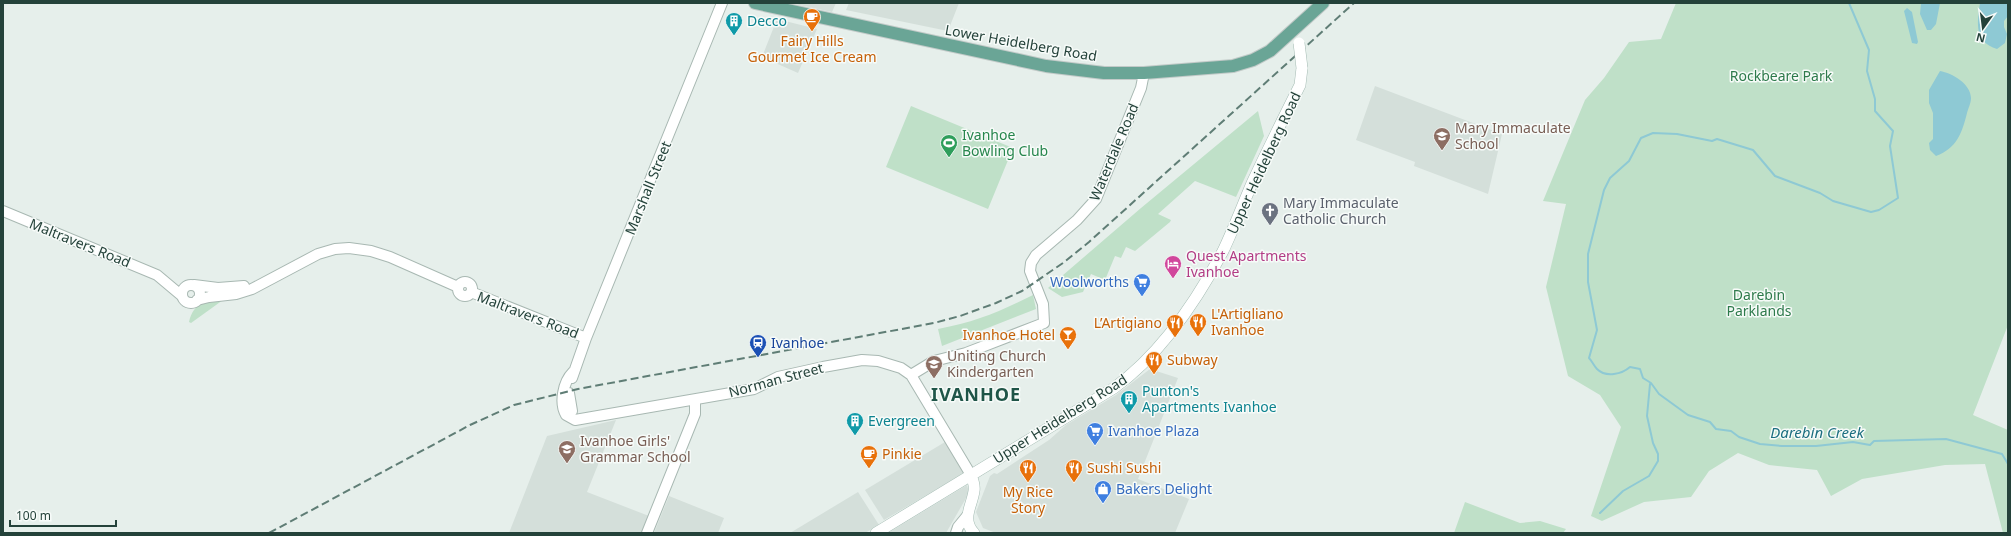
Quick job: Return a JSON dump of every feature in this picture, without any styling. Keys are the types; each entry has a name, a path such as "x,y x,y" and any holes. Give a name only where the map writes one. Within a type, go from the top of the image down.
{"main road":[{"name":"Lower Heidelberg Road","path":"755,3 1046,66 1104,73 1144,73 1233,66 1253,60 1270,51 1323,3"},
{"name":"Upper Heidelberg Road","path":"876,533 1114,388 1134,373 1158,349 1194,299 1223,250 1253,182 1300,85 1302,68 1298,27"},
{"path":"971,475 974,491 967,516 969,528 974,533"}],"street":[{"name":"Marshall Street","path":"569,414 569,393 573,372 722,3"},
{"name":"Waterdale Road","path":"912,375 934,360 966,354 1044,323 1043,304 1030,271 1031,263 1036,255 1085,213 1096,199 1141,88 1144,73"},
{"name":"Maltravers Road","path":"3,211 157,275 168,277 179,283 218,288 263,282"},
{"name":"Maltravers Road","path":"197,300 252,289 318,254 335,249 349,248 371,251 390,257 458,286 463,282 467,283 470,286 471,292 586,338"},
{"name":"Maltravers Road","path":"157,275 172,286 182,296"},
{"path":"192,285 200,291 197,300 188,302 182,296 183,289 192,285"},
{"name":"Norman Street","path":"569,414 575,420 695,400 754,389 787,374 862,360 890,364 912,375"},
{"path":"912,375 971,475"},
{"path":"647,533 694,414 695,400"},
{"path":"956,533 958,526 967,516"}],"shaded area":[{"path":"790,3 836,3 832,12"},
{"path":"849,3 959,3 948,31 846,10"},
{"path":"777,19 817,29 798,73 762,57"},
{"name":"Mary Immaculate School","path":"1375,86 1502,134 1488,194 1414,166 1415,162 1356,140"},
{"name":"Ivanhoe Plaza","path":"1150,369 1178,378 1138,479 1189,499 1175,533 996,533 983,528 976,512 990,476 994,473 997,474 1049,440 1066,425 1116,395"},
{"name":"Ivanhoe Girls' Grammar School","path":"616,420 587,492 649,516 642,533 509,533 547,436"},
{"path":"945,442 964,473 884,520 865,490"},
{"path":"967,485 969,493 946,533 888,533"},
{"path":"858,492 879,525 865,533 790,533"},
{"name":"Ivanhoe Girls' Grammar School","path":"669,496 724,518 718,533 654,533"}],"green space":[{"path":"1676,3 2008,3 2008,325 1973,415 2008,430 2008,533 2003,533 1985,464 1945,465 1862,479 1831,496 1817,470 1769,465 1738,453 1709,471 1691,497 1644,502 1602,521 1591,516 1621,427 1600,395 1568,376 1546,287 1566,204 1543,201 1585,100 1604,78 1629,42 1661,39"},
{"name":"Ivanhoe Bowling Club","path":"911,106 1013,148 988,209 886,167"},
{"path":"1258,111 1264,136 1236,197 1195,181 1158,214 1171,220 1170,222 1135,251 1126,247 1121,258 1115,256 1105,280 1091,274 1083,292 1062,297 1048,288 1141,208"},
{"path":"1033,295 1036,309 942,346 938,329 987,316"},
{"path":"223,300 191,323 189,322 194,310 201,304"},
{"path":"1465,502 1520,523 1540,521 1566,529 1563,533 1454,533"}],"water":[{"path":"1921,3 1940,3 1936,24 1931,30 1927,30 1920,14"},
{"path":"1980,3 2008,3 2008,16 2004,21 2004,27 2007,34 2005,43 1997,49 1984,42 1981,37 1978,24"},
{"path":"1907,8 1912,12 1918,42 1917,44 1912,43 1904,11"},
{"path":"1940,71 1950,74 1960,80 1968,88 1971,98 1958,139 1949,149 1936,156 1930,150 1929,143 1933,139 1933,113 1929,103 1929,90"}],"waterway":[{"name":"Darebin Creek","path":"1849,3 1869,50 1867,71 1875,99 1875,111 1893,131 1890,146 1898,198 1879,210 1871,212 1833,201 1820,193 1775,176 1753,150 1717,139 1712,141 1677,134 1653,133 1641,138 1629,161 1610,178 1604,190 1588,254 1588,282 1597,330 1589,358 1597,369 1601,372 1609,374 1623,372 1630,367 1640,369 1643,378 1651,383 1659,394 1688,415 1710,422 1716,429 1731,431 1739,437 1760,444 1782,446 1816,446 1853,442 1870,445 1874,441 1946,439 2002,454 2008,464"},
{"path":"1600,513 1623,491 1649,476 1658,461 1658,454 1653,443 1647,416 1650,384"}],"railway":[{"path":"269,533 470,425 514,405 578,389 934,323 960,316 996,303 1022,291 1063,263 1089,242 1354,3"}],"place":[{"name":"Fairy Hills Gourmet Ice Cream","path":"812,32"},
{"name":"Decco","path":"734,36"},
{"name":"Mary Immaculate School","path":"1442,151"},
{"name":"Ivanhoe Bowling Club","path":"949,158"},
{"name":"Mary Immaculate Catholic Church","path":"1270,226"},
{"name":"Quest Apartments Ivanhoe","path":"1173,279"},
{"name":"Woolworths","path":"1142,297"},
{"name":"L'Artigliano Ivanhoe","path":"1198,337"},
{"name":"L’Artigiano","path":"1175,338"},
{"name":"Ivanhoe Hotel","path":"1068,350"},
{"name":"Ivanhoe","path":"758,358"},
{"name":"Subway","path":"1154,375"},
{"name":"Uniting Church Kindergarten","path":"934,379"},
{"name":"Punton's Apartments Ivanhoe","path":"1129,414"},
{"name":"Evergreen","path":"855,436"},
{"name":"Ivanhoe Plaza","path":"1095,446"},
{"name":"Ivanhoe Girls' Grammar School","path":"567,464"},
{"name":"Pinkie","path":"869,469"},
{"name":"My Rice Story","path":"1028,483"},
{"name":"Sushi Sushi","path":"1074,483"},
{"name":"Bakers Delight","path":"1103,504"}],"district":[{"name":"IVANHOE","path":"976,395"}],"park label":[{"name":"Rockbeare Park","path":"1781,76"},
{"name":"Darebin Parklands","path":"1759,304"}]}
